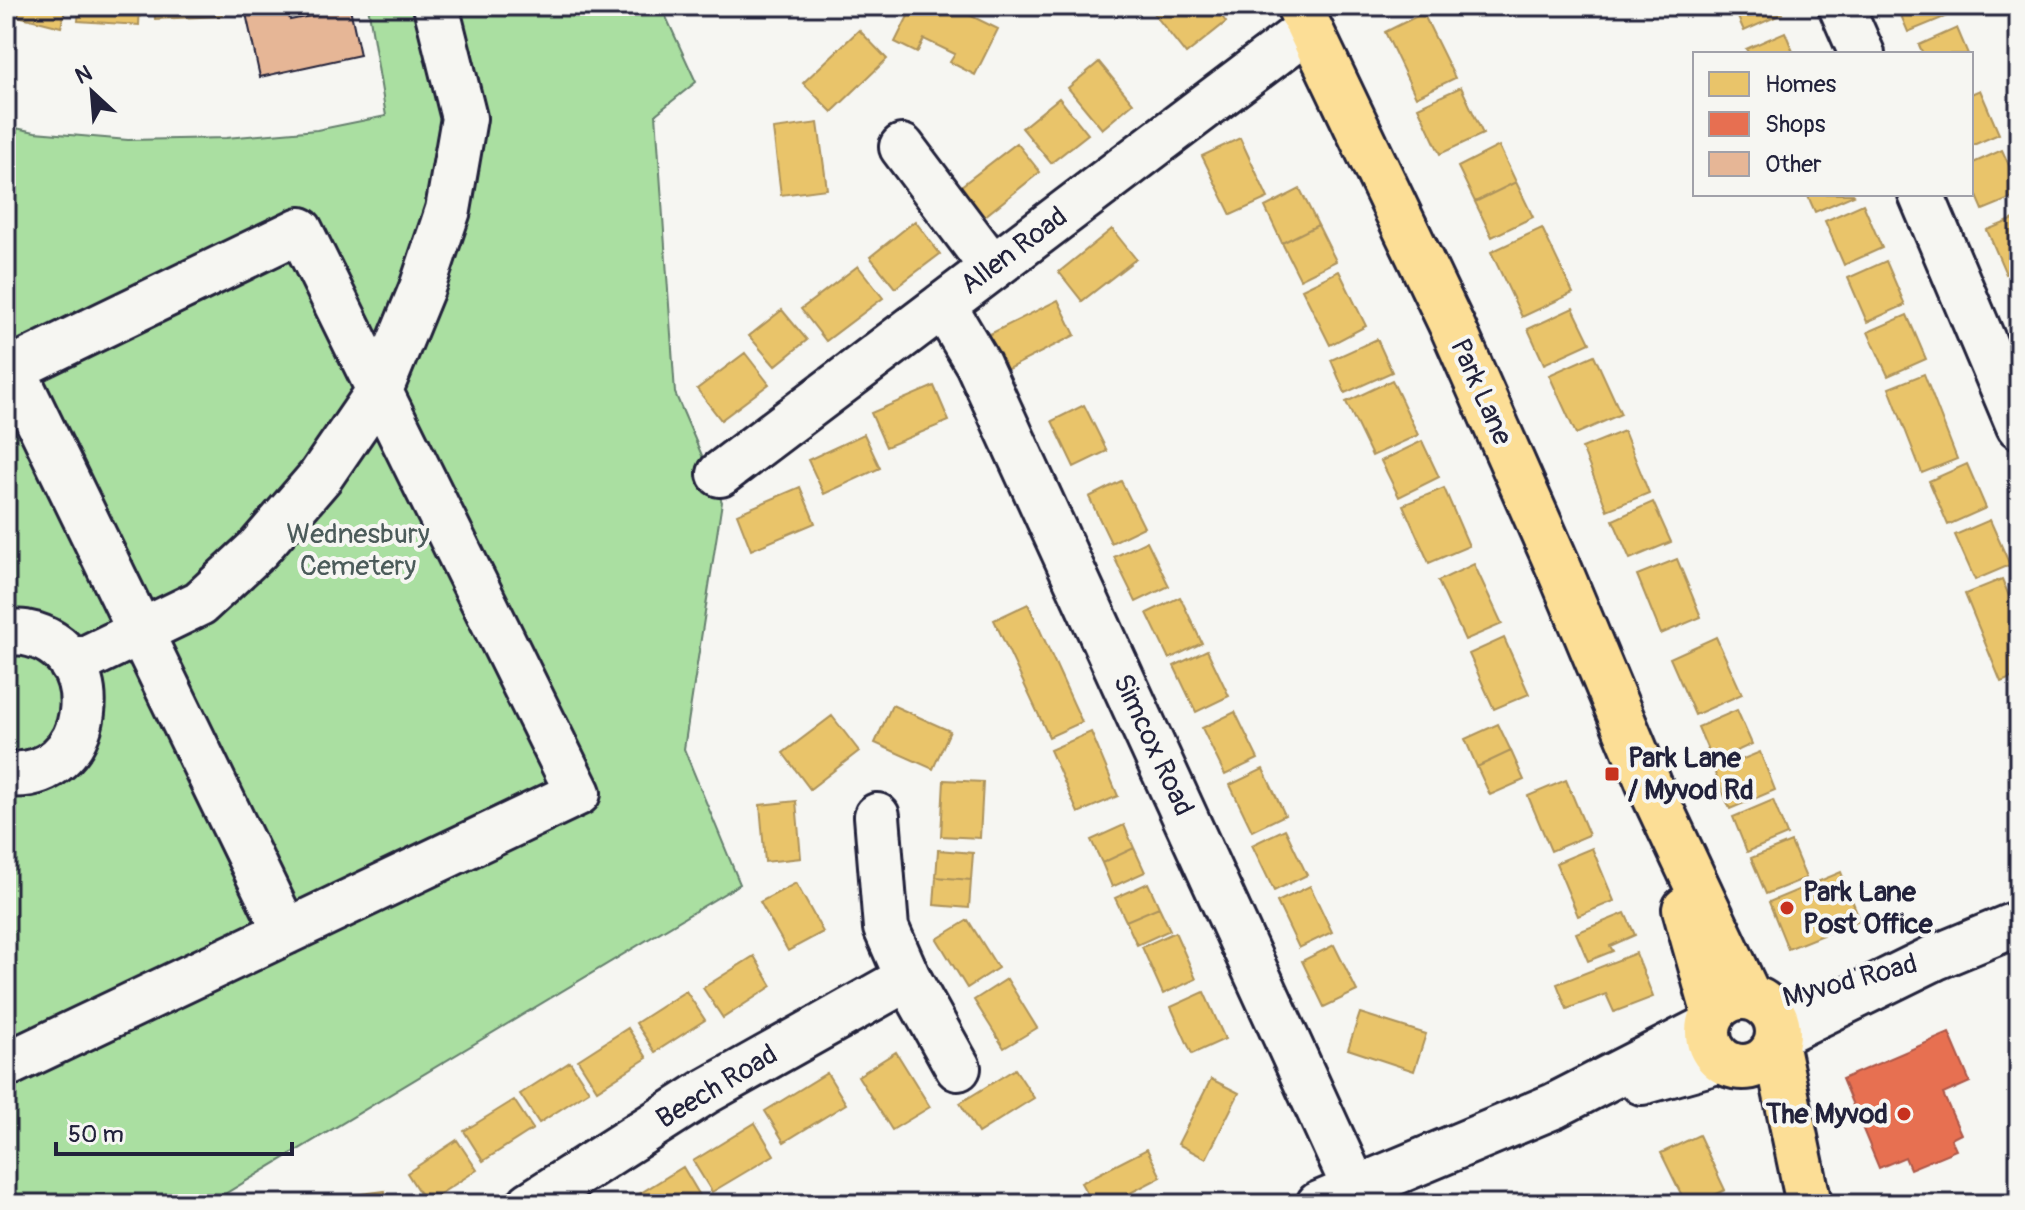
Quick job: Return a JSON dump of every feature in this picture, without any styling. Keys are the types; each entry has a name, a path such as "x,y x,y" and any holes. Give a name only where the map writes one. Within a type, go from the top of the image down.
{"main road":[{"name":"Park Lane","path":"1303,12 1453,328 1552,552 1649,784 1808,1204"}],"street":[{"path":"72,665 200,603 258,549 320,477 379,391 422,288 448,210 464,118 436,6"},
{"path":"1841,6 1861,52"},
{"name":"Allen Road","path":"720,474 992,267 1303,12"},
{"path":"902,147 992,267"},
{"path":"1922,196 2015,403"},
{"path":"9,1054 286,932 578,793 300,230 9,370 141,632 286,932"},
{"name":"Simcox Road","path":"943,305 985,378 1346,1199"},
{"path":"6,633 25,633 47,641 65,655 78,674 84,695 83,719 74,740 60,758 41,770 17,776 6,774"},
{"path":"877,816 886,928 908,978 958,1068"},
{"name":"Myvod Road","path":"1346,1199 1554,1106 2019,923"},
{"name":"Beech Road","path":"530,1204 705,1092 908,978"}],"green space":[{"name":"Wednesbury Cemetery","path":"368,6 661,6 696,82 656,114 675,393 722,502 684,749 740,884 208,1204 6,1204 6,126 35,132 128,140 226,138 317,130 386,116"}],"building: Homes":[{"path":"7,6 66,6 61,27 6,13"},
{"path":"79,6 140,6 139,25 78,21"},
{"path":"154,6 221,6 222,16 155,19"},
{"path":"913,6 951,6 998,29 975,75 950,62 955,54 924,39 917,53 895,42"},
{"path":"1148,6 1214,6 1226,22 1186,54"},
{"path":"1733,6 1779,6 1782,14 1744,31"},
{"path":"1897,6 1943,6 1947,16 1908,32"},
{"path":"1423,13 1455,78 1416,97 1385,32"},
{"path":"1957,28 1967,52 1922,52 1919,45"},
{"path":"859,30 887,59 832,112 803,83"},
{"path":"1785,32 1793,52 1748,52 1746,49"},
{"path":"1099,62 1133,103 1102,129 1068,88"},
{"path":"1461,87 1483,134 1440,154 1418,107"},
{"path":"1980,90 1999,134 1973,145 1973,93"},
{"path":"1059,98 1088,134 1051,163 1022,128"},
{"path":"818,123 827,189 781,195 773,129"},
{"path":"1240,138 1268,198 1231,215 1202,156"},
{"path":"1017,143 1040,172 980,220 956,190"},
{"path":"1499,146 1516,182 1475,202 1458,167"},
{"path":"2002,150 2019,187 2019,195 1983,210 1973,187 1973,163"},
{"path":"1516,182 1533,217 1492,237 1475,202"},
{"path":"1300,189 1318,225 1282,243 1265,207"},
{"path":"1808,196 1852,196 1815,212"},
{"path":"1863,204 1882,248 1844,265 1825,221"},
{"path":"2019,217 2019,269 2006,274 1987,230"},
{"path":"915,221 940,254 895,288 870,257"},
{"path":"1318,225 1336,261 1300,279 1282,243"},
{"path":"1542,228 1573,293 1522,317 1491,252"},
{"path":"1112,229 1136,259 1082,301 1059,272"},
{"path":"1886,261 1905,305 1867,322 1848,278"},
{"path":"858,266 883,298 826,341 801,309"},
{"path":"1339,271 1366,326 1330,345 1302,289"},
{"path":"1058,300 1075,335 1006,370 988,335"},
{"path":"1573,308 1590,343 1544,364 1528,329"},
{"path":"782,310 807,340 775,366 749,336"},
{"path":"1907,315 1926,359 1888,376 1868,332"},
{"path":"1377,339 1392,372 1345,393 1331,360"},
{"path":"745,353 769,384 721,420 697,389"},
{"path":"1594,355 1621,414 1576,434 1549,375"},
{"path":"1924,374 1957,459 1922,473 1889,388"},
{"path":"1392,380 1418,435 1372,456 1346,402"},
{"path":"934,386 949,421 886,447 871,413"},
{"path":"1084,405 1107,451 1074,467 1052,421"},
{"path":"1624,431 1649,493 1607,510 1582,448"},
{"path":"864,434 880,468 824,494 808,460"},
{"path":"1422,441 1439,477 1399,497 1381,461"},
{"path":"1967,464 1986,508 1948,525 1929,481"},
{"path":"1121,481 1144,527 1111,543 1089,497"},
{"path":"800,487 815,523 751,550 737,514"},
{"path":"1444,488 1469,546 1429,563 1403,505"},
{"path":"1653,502 1671,542 1630,559 1613,520"},
{"path":"1990,520 2010,565 1975,580 1955,535"},
{"path":"1147,541 1169,586 1136,602 1114,557"},
{"path":"1677,559 1701,617 1661,634 1637,575"},
{"path":"1474,564 1502,624 1465,640 1438,581"},
{"path":"2002,579 2019,620 2019,675 2001,682 1965,594"},
{"path":"1180,597 1202,643 1169,659 1147,613"},
{"path":"1028,604 1082,722 1049,737 994,620"},
{"path":"1716,637 1742,694 1695,715 1670,658"},
{"path":"1504,638 1529,694 1494,709 1469,654"},
{"path":"1207,650 1229,696 1196,712 1174,666"},
{"path":"892,705 950,731 933,769 875,743"},
{"path":"1737,710 1752,744 1713,762 1698,727"},
{"path":"1235,712 1258,759 1225,775 1202,728"},
{"path":"832,716 859,751 810,789 783,753"},
{"path":"1498,724 1511,751 1477,767 1465,739"},
{"path":"1091,732 1118,796 1078,813 1050,750"},
{"path":"1511,751 1524,780 1490,795 1477,767"},
{"path":"1760,752 1775,790 1730,809 1714,771"},
{"path":"1263,769 1285,815 1252,831 1230,785"},
{"path":"944,780 983,782 980,838 941,836"},
{"path":"1566,780 1589,835 1551,851 1528,796"},
{"path":"1773,800 1787,835 1747,852 1733,817"},
{"path":"796,801 801,858 765,862 760,805"},
{"path":"1124,825 1134,848 1102,863 1091,840"},
{"path":"1285,829 1307,875 1274,891 1252,845"},
{"path":"1791,842 1806,878 1766,894 1751,858"},
{"path":"1134,848 1145,872 1112,887 1102,863"},
{"path":"1592,848 1614,901 1578,916 1556,863"},
{"path":"938,850 973,853 971,880 936,877"},
{"path":"1841,872 1860,920 1788,949 1769,902"},
{"path":"936,877 971,880 969,908 934,905"},
{"path":"796,883 823,932 788,951 760,902"},
{"path":"1148,883 1159,907 1126,921 1115,898"},
{"path":"1310,886 1332,932 1299,948 1277,902"},
{"path":"1159,907 1170,930 1137,945 1126,921"},
{"path":"1625,913 1635,935 1610,946 1613,951 1588,961 1576,933"},
{"path":"968,920 998,968 967,988 937,939"},
{"path":"1175,932 1196,979 1163,994 1142,947"},
{"path":"1334,945 1357,991 1324,1007 1302,961"},
{"path":"1636,953 1653,997 1614,1012 1606,994 1567,1009 1557,984"},
{"path":"754,956 772,986 723,1018 703,988"},
{"path":"1007,979 1037,1028 1004,1048 974,1000"},
{"path":"686,991 705,1020 655,1052 636,1023"},
{"path":"1204,992 1225,1039 1192,1054 1171,1007"},
{"path":"1360,1013 1426,1034 1414,1071 1348,1049"},
{"path":"628,1028 647,1058 597,1090 578,1060"},
{"path":"896,1052 930,1107 892,1130 858,1076"},
{"path":"570,1062 589,1091 539,1123 520,1094"},
{"path":"1015,1069 1034,1098 978,1133 960,1103"},
{"path":"827,1073 846,1104 784,1142 765,1111"},
{"path":"1211,1079 1239,1093 1206,1159 1178,1144"},
{"path":"514,1100 533,1129 483,1161 464,1131"},
{"path":"755,1123 774,1155 712,1192 693,1161"},
{"path":"1699,1135 1725,1190 1696,1204 1686,1204 1661,1153"},
{"path":"457,1140 477,1170 426,1203 407,1173"},
{"path":"1147,1149 1161,1177 1109,1204 1093,1204 1081,1183"},
{"path":"683,1167 702,1199 694,1204 623,1204"},
{"path":"385,1191 386,1204 316,1204 316,1200"}],"building: Shops":[{"name":"The Myvod","path":"1949,1033 1970,1082 1943,1094 1961,1134 1951,1139 1956,1150 1910,1169 1905,1157 1879,1168 1842,1079"}],"building: Other":[{"path":"287,6 290,20 350,8 360,55 260,77 245,9"}],"place":[{"name":"Park Lane / Myvod Rd","path":"1612,774"},
{"name":"Park Lane Post Office","path":"1787,908"},
{"name":"The Myvod","path":"1904,1114"}]}
